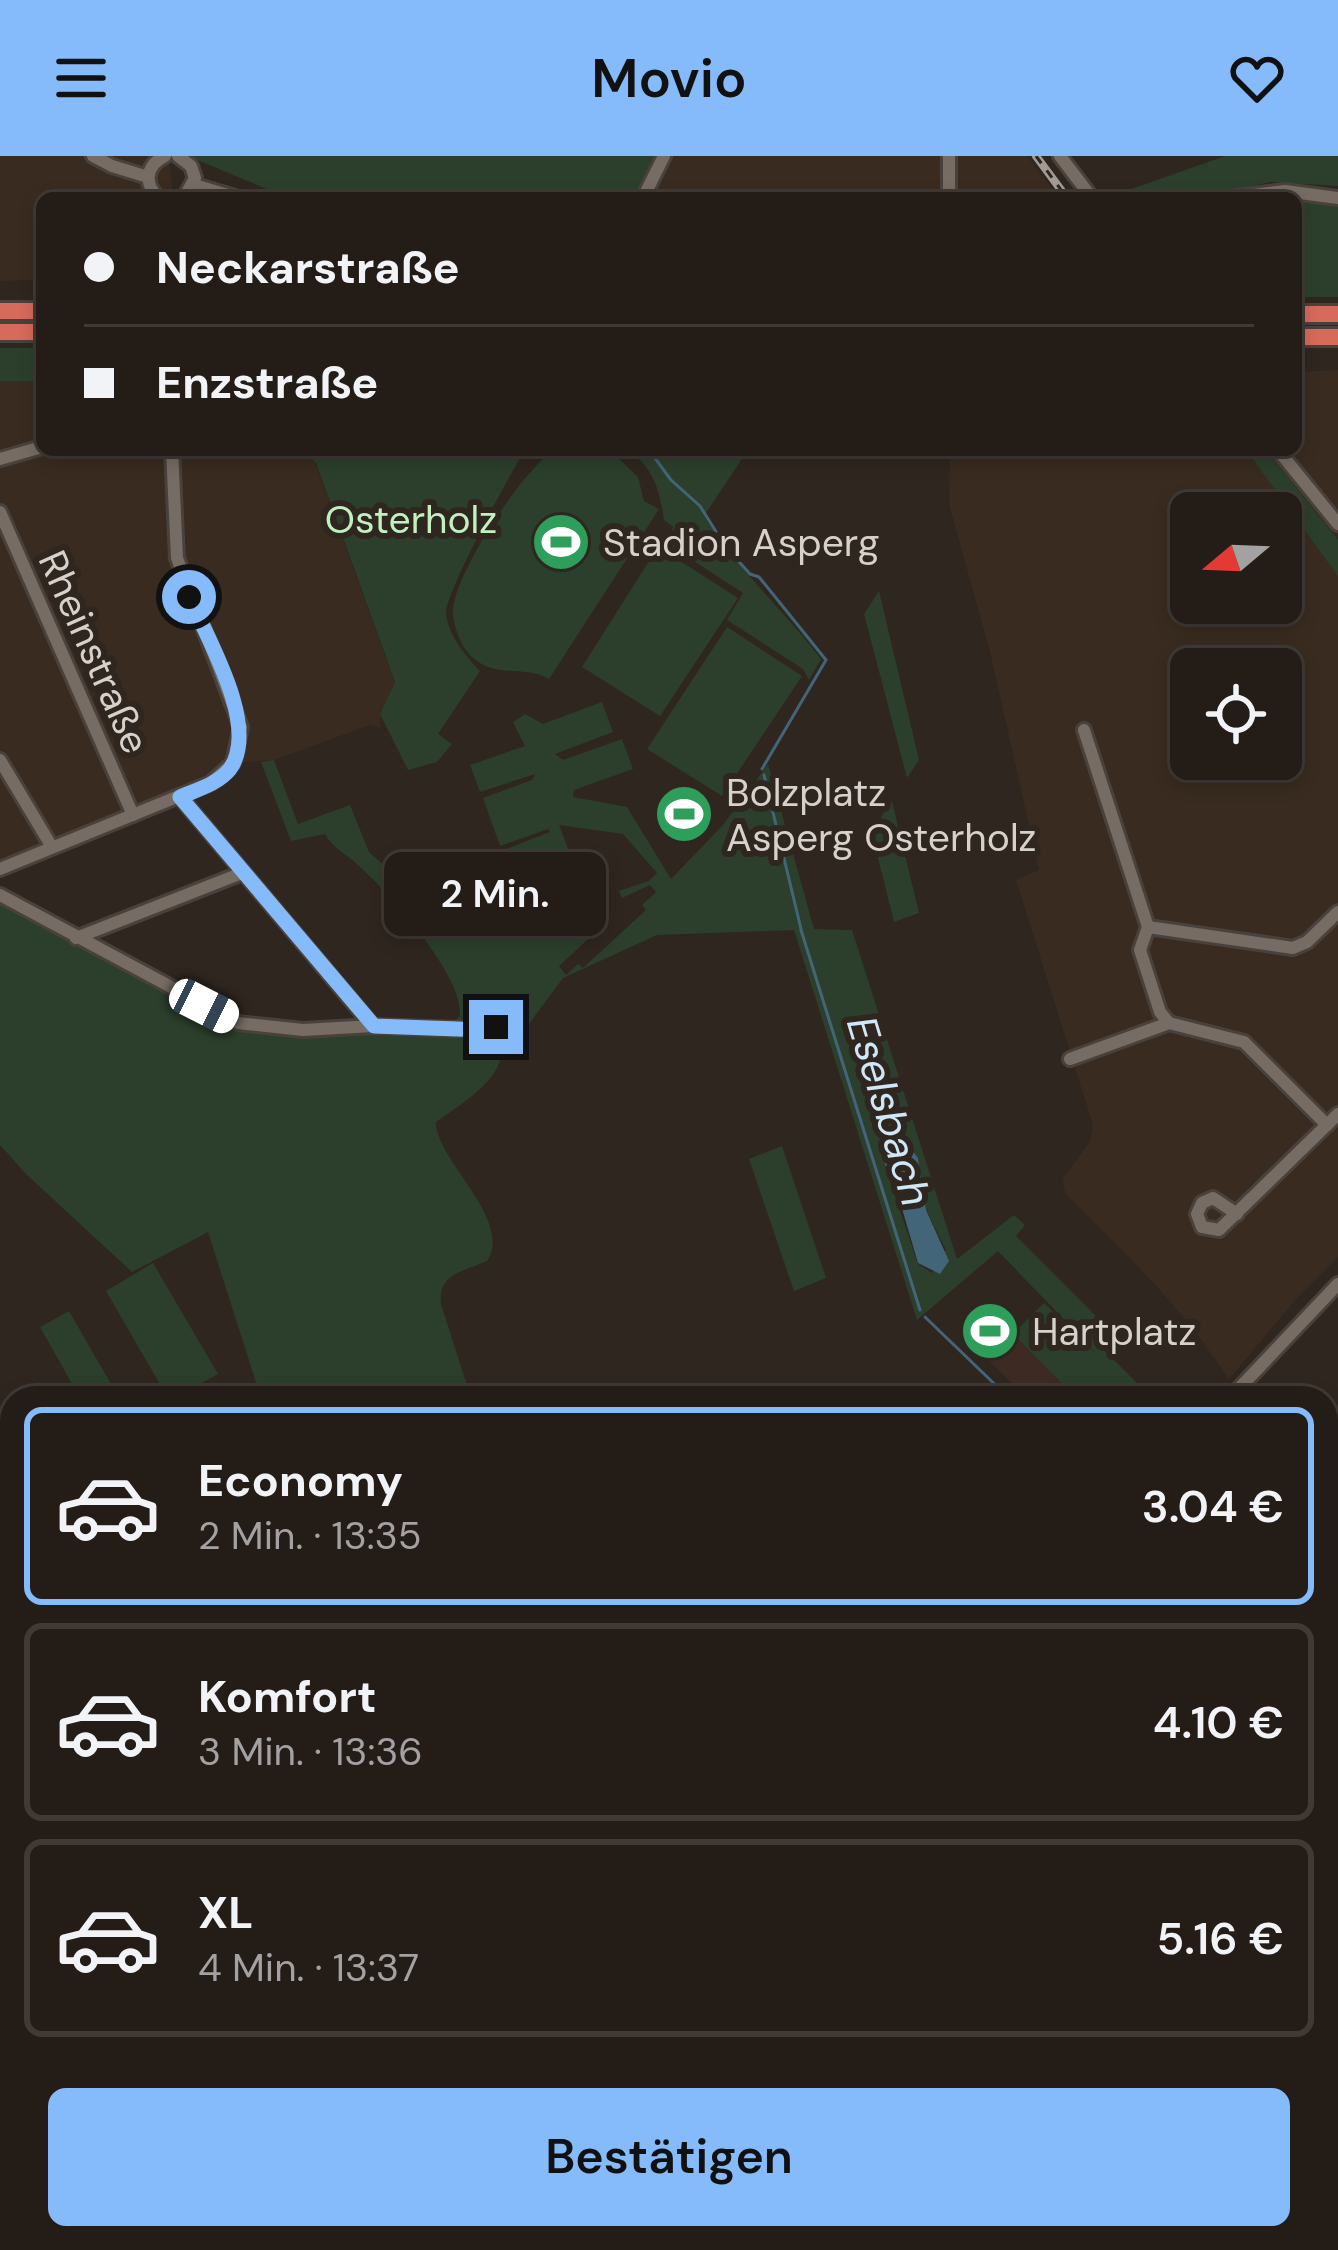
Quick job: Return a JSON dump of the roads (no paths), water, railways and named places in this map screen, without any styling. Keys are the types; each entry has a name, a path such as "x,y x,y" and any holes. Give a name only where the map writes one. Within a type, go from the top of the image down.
{"highway":[{"path":"0,311 36,311"},
{"path":"1302,314 1338,314"},
{"path":"0,332 36,332"},
{"path":"1302,337 1338,337"}],"street":[{"path":"93,156 148,177"},
{"path":"152,192 148,177 152,165 165,156"},
{"path":"178,156 191,166 194,184 188,192"},
{"path":"646,192 664,156"},
{"path":"949,192 950,156"},
{"path":"1060,156 1087,192"},
{"path":"194,184 219,192"},
{"path":"1302,193 1338,198"},
{"path":"0,459 36,449"},
{"path":"0,869 180,797 219,779 233,763 241,742 239,718 177,558 172,456"},
{"path":"1283,456 1338,524"},
{"name":"Rheinstraße","path":"0,512 133,815"},
{"path":"1084,730 1148,927 1140,950 1160,1012 1169,1023"},
{"path":"0,760 52,847"},
{"path":"180,797 374,1026"},
{"path":"76,938 242,873"},
{"path":"0,895 238,1023 303,1030 496,1027"},
{"path":"1148,927 1293,948 1307,942 1338,912"},
{"path":"1070,1059 1169,1023 1244,1042 1327,1125"},
{"path":"1237,1214 1338,1114"},
{"path":"1240,1386 1338,1284"}],"water":[{"path":"907,1144 918,1158 926,1210 949,1261 940,1274 918,1263 883,1160 889,1147"}],"waterway":[{"name":"Eselsbach","path":"653,456 826,660 762,769"},
{"name":"Eselsbach","path":"764,775 801,929"},
{"name":"Eselsbach","path":"801,930 920,1310"},
{"name":"Eselsbach","path":"925,1317 997,1386"}],"railway":[{"path":"1036,156 1063,192"}],"place":[{"name":"Stadion Asperg","path":"561,542"},
{"name":"Bolzplatz Asperg Osterholz","path":"684,814"},
{"name":"Hartplatz","path":"990,1331"}],"park label":[{"name":"Osterholz","path":"411,519"}]}
